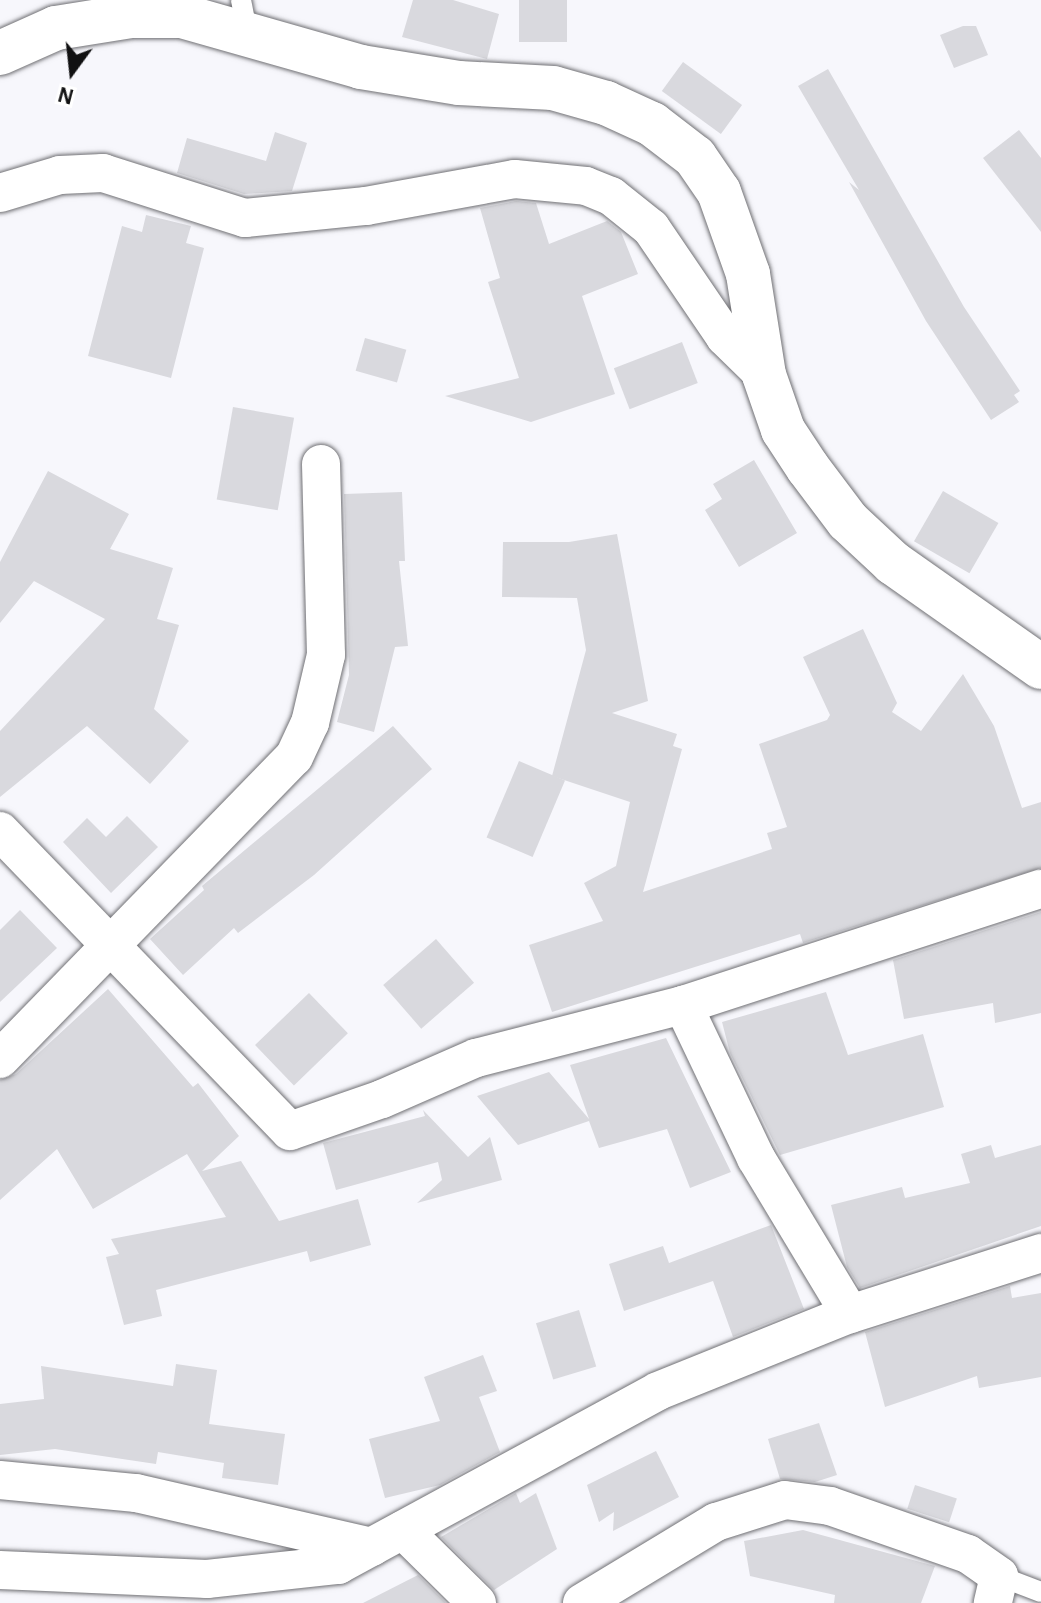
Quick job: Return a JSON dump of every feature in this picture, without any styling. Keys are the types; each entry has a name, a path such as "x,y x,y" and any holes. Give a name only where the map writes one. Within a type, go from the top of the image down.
{"main road":[{"path":"0,53 56,28 131,16 244,15 361,67 459,83 553,88 606,103 652,124 695,157 719,192 748,274 764,375 783,430 848,521 893,563 1041,667"}],"street":[{"path":"0,193 60,175 103,173 245,218 366,206 515,179 586,186 611,196 651,228 725,337 764,375"},
{"path":"0,1059 294,757 310,723 326,655 321,464"},
{"path":"2,838 290,1131 382,1099 476,1058 683,1005 1041,889"},
{"path":"683,1005 756,1158 850,1314"},
{"path":"3,1580 215,1591 338,1565 658,1391 850,1314 1041,1253"},
{"path":"0,1480 136,1493 387,1538 477,1603"},
{"path":"582,1603 716,1522 785,1500 830,1506 968,1554 996,1590"}],"lane":[{"path":"996,1590 1041,1592"}],"building":[{"path":"413,0 453,0 499,14 487,59 402,37"},
{"path":"519,0 567,0 567,42 519,42"},
{"path":"963,26 976,26 988,55 954,68 940,35"},
{"path":"683,62 742,105 721,134 662,91"},
{"path":"828,69 964,307 1020,391 1014,395 1019,402 991,420 926,321 849,182 859,190 798,86"},
{"path":"1019,130 1041,158 1041,232 983,158"},
{"path":"275,132 307,143 292,191 244,194 177,173 187,138 266,161"},
{"path":"516,201 536,203 549,244 607,221 621,232 638,274 582,296 615,394 531,422 445,396 519,378 488,282 500,278 480,208"},
{"path":"146,215 191,226 186,243 204,248 171,378 88,356 122,226 142,232"},
{"path":"365,338 406,350 397,383 356,371"},
{"path":"682,342 698,383 630,409 614,368"},
{"path":"233,407 294,418 278,510 217,500"},
{"path":"754,460 797,533 739,567 705,510 722,499 713,484"},
{"path":"48,471 129,514 110,549 173,568 157,619 179,625 154,709 189,741 150,784 87,726 0,797 0,731 105,619 34,581 0,623 0,562"},
{"path":"943,491 998,523 969,573 914,541"},
{"path":"402,492 405,561 399,561 408,646 395,647 374,732 337,722 349,675 344,494"},
{"path":"617,534 648,701 612,713 677,734 673,746 682,749 643,892 772,849 767,833 787,827 759,744 827,720 830,715 803,657 863,629 897,703 892,712 921,731 963,674 994,726 1022,808 1041,802 1041,868 803,943 800,934 552,1012 529,945 603,921 584,883 616,866 630,802 552,776 586,650 577,598 502,597 503,542 569,542"},
{"path":"393,726 432,769 314,875 238,933 234,928 183,975 150,939 204,890 202,886"},
{"path":"519,761 565,781 533,857 487,837"},
{"path":"127,816 158,847 111,893 63,842 87,818 106,837"},
{"path":"20,910 57,948 0,1002 0,930"},
{"path":"1041,912 1041,1013 995,1023 993,1003 904,1019 893,960"},
{"path":"436,939 474,983 421,1029 383,985"},
{"path":"108,989 193,1087 198,1083 239,1136 202,1171 241,1161 279,1221 358,1199 371,1245 310,1262 307,1251 156,1290 162,1316 124,1325 106,1257 119,1254 111,1239 226,1217 187,1154 93,1209 57,1149 0,1200 0,1080 16,1074"},
{"path":"826,992 848,1055 923,1034 944,1107 780,1155 730,1053 722,1022"},
{"path":"309,993 348,1033 294,1085 255,1045"},
{"path":"666,1038 731,1172 690,1188 667,1129 599,1148 589,1121 518,1145 477,1096 549,1072 589,1119 570,1065"},
{"path":"423,1110 468,1157 490,1137 502,1180 417,1203 442,1180 438,1162 336,1190 323,1143 425,1116"},
{"path":"991,1145 995,1158 1041,1145 1041,1226 860,1288 847,1267 831,1205 902,1187 905,1198 970,1183 961,1154"},
{"path":"771,1225 804,1309 733,1337 713,1281 624,1311 609,1264 663,1246 669,1263"},
{"path":"1010,1286 1012,1298 1041,1293 1041,1377 979,1388 977,1376 885,1407 865,1332"},
{"path":"579,1310 596,1366 553,1380 536,1323"},
{"path":"483,1355 497,1391 479,1397 500,1452 440,1485 385,1498 369,1439 440,1421 424,1377"},
{"path":"176,1364 217,1370 209,1424 285,1434 278,1485 222,1478 224,1463 158,1452 156,1464 55,1449 0,1455 0,1404 44,1399 41,1366 173,1386"},
{"path":"819,1423 837,1475 815,1482 780,1479 768,1439"},
{"path":"656,1451 679,1497 613,1531 614,1512 599,1522 587,1485"},
{"path":"915,1485 957,1499 949,1522 907,1509"},
{"path":"516,1493 520,1503 536,1493 557,1549 494,1590 441,1537"},
{"path":"803,1530 935,1566 921,1603 834,1603 835,1595 750,1576 744,1541"},
{"path":"418,1575 446,1603 363,1603"}]}
